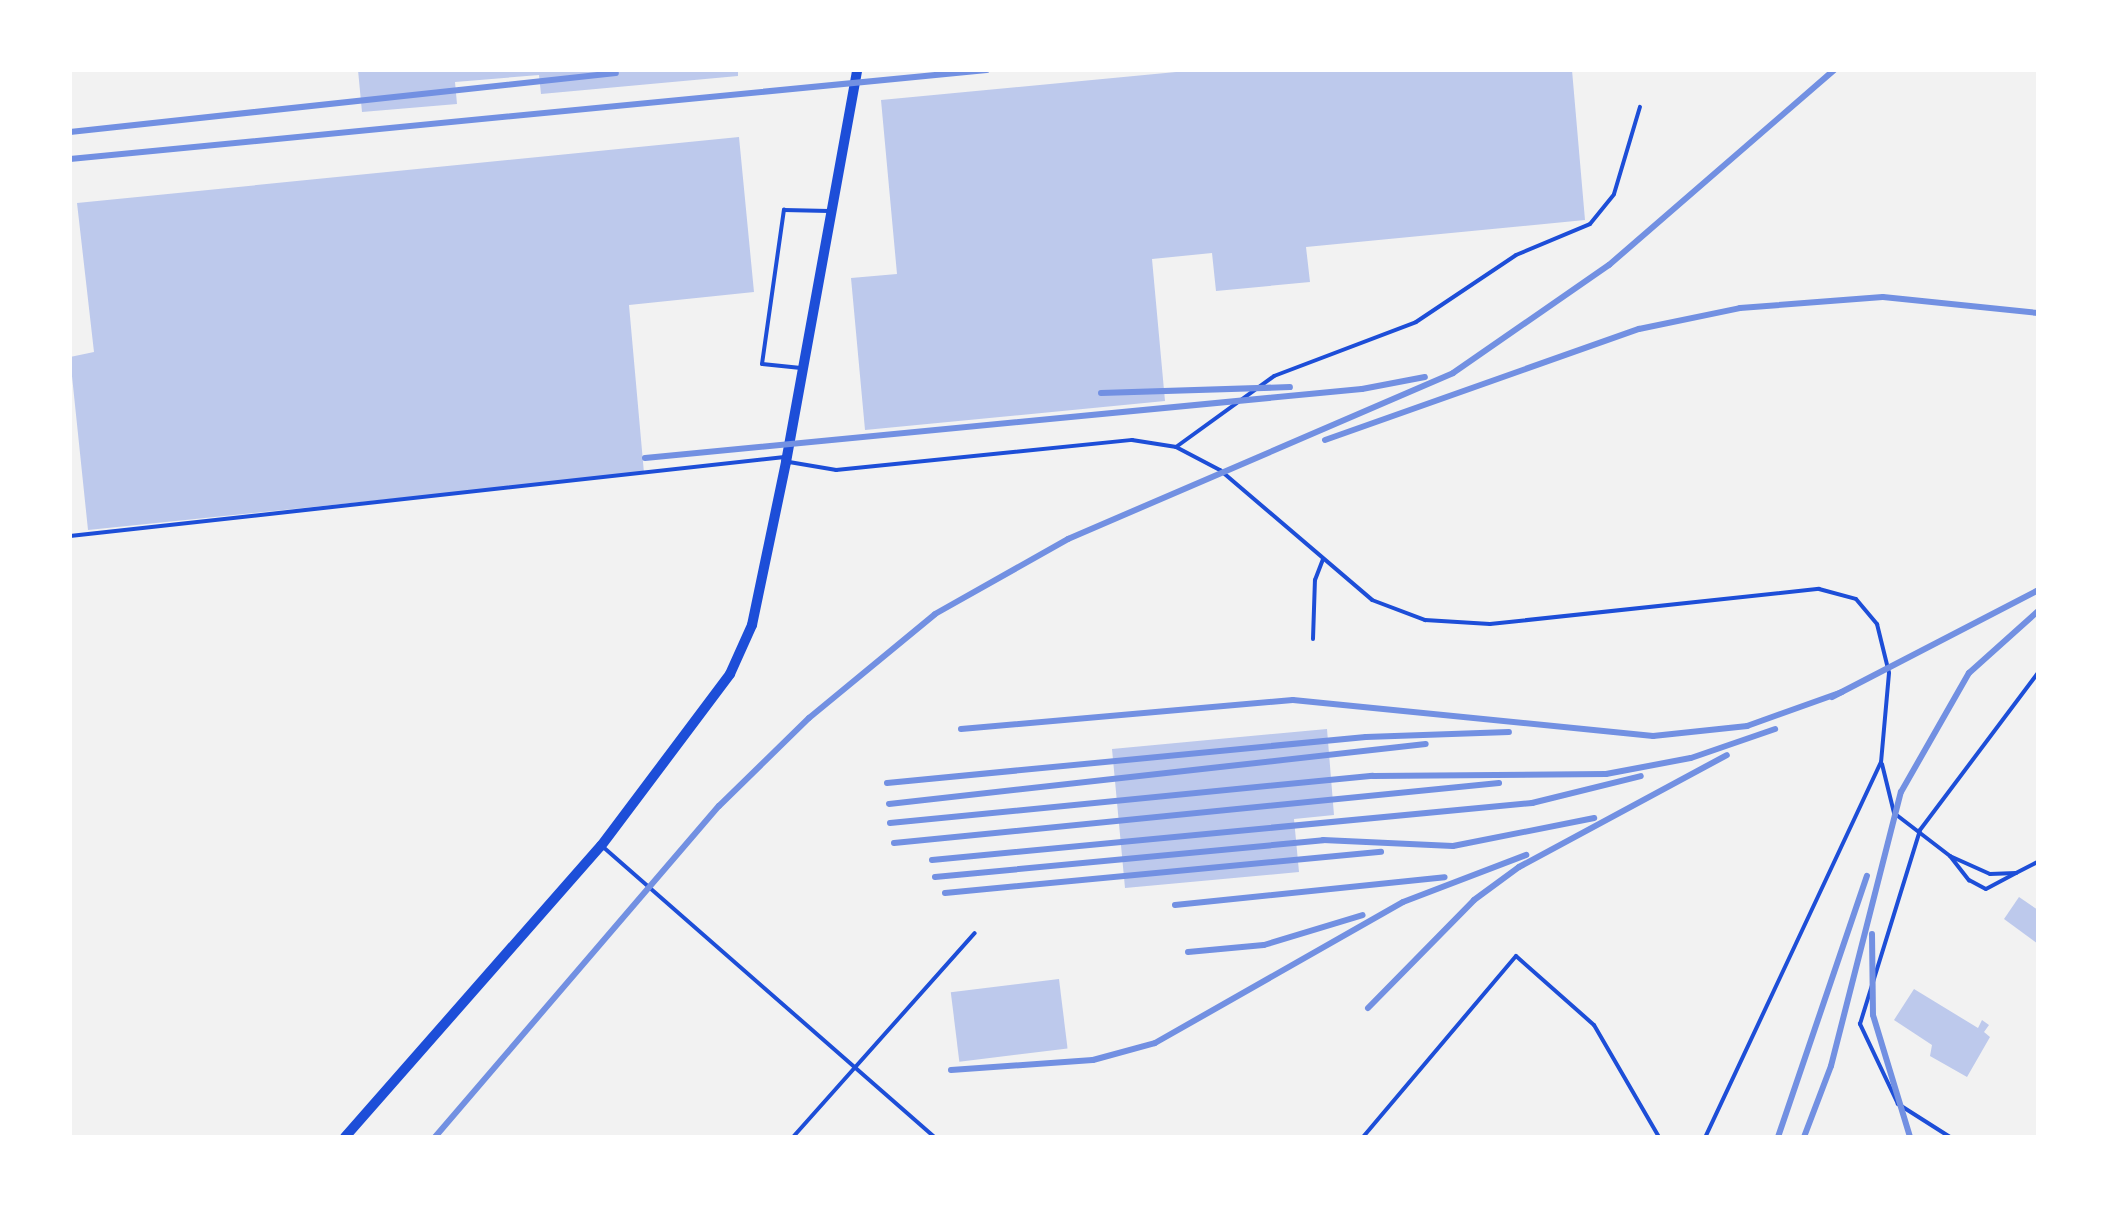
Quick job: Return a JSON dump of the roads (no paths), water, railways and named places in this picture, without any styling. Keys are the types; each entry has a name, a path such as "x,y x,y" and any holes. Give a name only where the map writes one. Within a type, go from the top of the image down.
{"street":[{"path":"345,1137 601,846 730,674 752,625 787,459 857,70"}],"lane":[{"path":"1176,447 1274,376 1416,322 1516,255 1590,224 1614,194 1640,107"},
{"path":"803,368 762,364 784,210 831,212"},
{"path":"70,536 787,459 836,470 1102,442 1176,447 1220,470 1323,559 1394,611 1454,623 1819,589 1842,593 1877,624 1888,667 1881,762 1894,813 1920,830 1986,889 2038,862"},
{"path":"1313,639 1315,580 1323,559"},
{"path":"1950,1137 1898,1104 1860,1024 1920,830 2038,673"},
{"path":"1705,1137 1881,762"},
{"path":"601,846 934,1137"},
{"path":"1950,856 1990,874 2016,873"},
{"path":"793,1137 857,1070 975,933"},
{"path":"1363,1137 1516,956 1594,1025 1659,1137"}],"railway":[{"path":"70,159 987,70"},
{"path":"435,1137 719,806 809,718 935,614 1068,539 1453,373 1609,265 1834,70"},
{"path":"70,132 616,73"},
{"path":"1325,440 1639,329 1740,308 1883,297 2038,313"},
{"path":"645,458 1362,389 1425,377"},
{"path":"1101,393 1290,387"},
{"path":"1832,697 2038,590"},
{"path":"1804,1137 1831,1066 1901,792 1969,673 2038,611"},
{"path":"961,729 1293,700 1653,736 1747,726 1842,692"},
{"path":"890,823 1373,776 1606,774 1691,758 1775,729"},
{"path":"887,783 1366,737 1509,732"},
{"path":"889,804 1426,744"},
{"path":"1368,1008 1474,900 1519,867 1727,755"},
{"path":"932,860 1532,803 1641,776"},
{"path":"894,843 1499,783"},
{"path":"935,877 1323,840 1453,846 1594,818"},
{"path":"945,893 1381,852"},
{"path":"951,1070 1093,1060 1155,1043 1403,902 1526,855"},
{"path":"1778,1137 1867,876"},
{"path":"1175,905 1445,877"},
{"path":"1188,952 1264,945 1363,915"},
{"path":"1872,934 1873,1015 1910,1137"}]}
